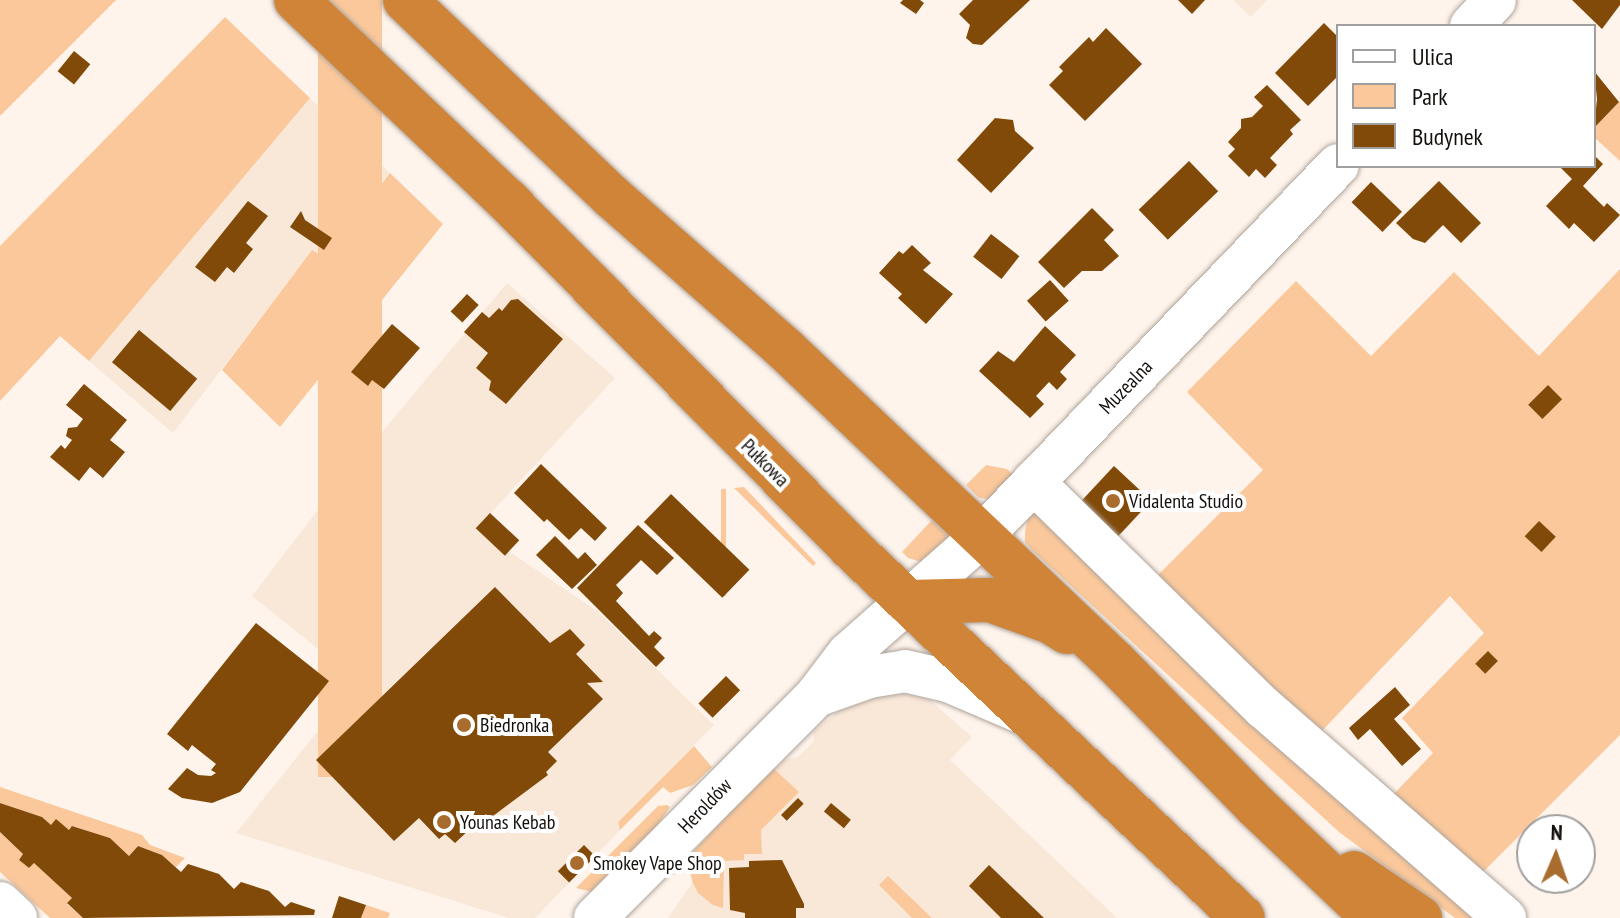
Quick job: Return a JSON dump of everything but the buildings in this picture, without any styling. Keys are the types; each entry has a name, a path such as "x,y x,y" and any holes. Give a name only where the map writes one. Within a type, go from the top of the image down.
{"highway":[{"name":"Pułkowa","path":"296,0 507,200 720,418 908,602 1243,918"},
{"path":"405,0 612,197 785,349 1116,663 1256,806 1374,918"},
{"path":"908,602 990,600 1051,622 1116,663"},
{"path":"1256,806 1420,918"}],"street":[{"path":"1473,24 1495,0"},
{"name":"Muzealna","path":"908,602 982,536 1336,167"},
{"path":"1033,482 1264,708 1505,918"},
{"name":"Heroldów","path":"595,918 816,696 848,654 908,602"},
{"name":"Heroldów","path":"816,696 869,677 905,671 948,681 1029,715"},
{"path":"0,903 16,918"}],"shaded area":[{"path":"1233,0 1267,0 1251,17"},
{"path":"310,98 390,173 326,259 312,250 173,433 89,361"},
{"path":"507,283 615,378 476,529 597,611 714,725 618,821 620,830 535,918 509,918 236,833 358,681 252,596 330,494"},
{"path":"900,693 929,699 972,737 950,760 1117,918 668,918 772,767 775,769 784,760 798,757 814,741 813,732 843,708 869,697"}],"green space":[{"path":"0,0 116,0 0,116"},
{"path":"318,0 382,0 382,777 318,777"},
{"path":"225,17 310,98 89,361 60,336 0,401 0,246"},
{"path":"1620,101 1620,161 1596,139 1596,126"},
{"path":"390,173 443,224 280,427 222,370 312,250 326,259"},
{"path":"1620,269 1620,735 1541,814 1516,814 1516,839 1476,879 1390,798 1433,753 1402,718 1484,633 1450,596 1320,733 1155,578 1263,470 1187,392 1296,281 1371,356 1454,272 1539,356"},
{"path":"986,465 1007,469 1019,480 990,499 979,498 966,485"},
{"path":"744,487 816,563 813,566 734,488"},
{"path":"721,489 726,489 726,596 721,596"},
{"path":"1038,501 1485,918 1455,918 1339,832 1033,551 1025,542 1025,532 1029,511"},
{"path":"932,520 952,539 922,562 908,558 902,552"},
{"path":"694,746 712,767 693,785 670,793 663,787 620,830 618,822"},
{"path":"772,767 799,792 761,830 762,854 744,854 744,860 724,861 723,908 713,905 698,893 692,881 690,869 693,852"},
{"path":"0,787 142,835 150,845 185,858 176,867 162,855 138,846 129,856 110,838 73,826 69,830 51,825 42,817 0,803"},
{"path":"658,806 670,807 657,826 592,892 576,888"},
{"path":"0,832 23,854 19,860 29,868 34,863 72,898 67,904 83,918 50,918 0,872"},
{"path":"888,876 932,918 912,918 879,885"},
{"path":"366,905 390,913 388,918 361,918"}],"place":[{"name":"Vidalenta Studio","path":"1113,501"},
{"name":"Biedronka","path":"464,725"},
{"name":"Younas Kebab","path":"444,822"},
{"name":"Smokey Vape Shop","path":"577,863"}]}
